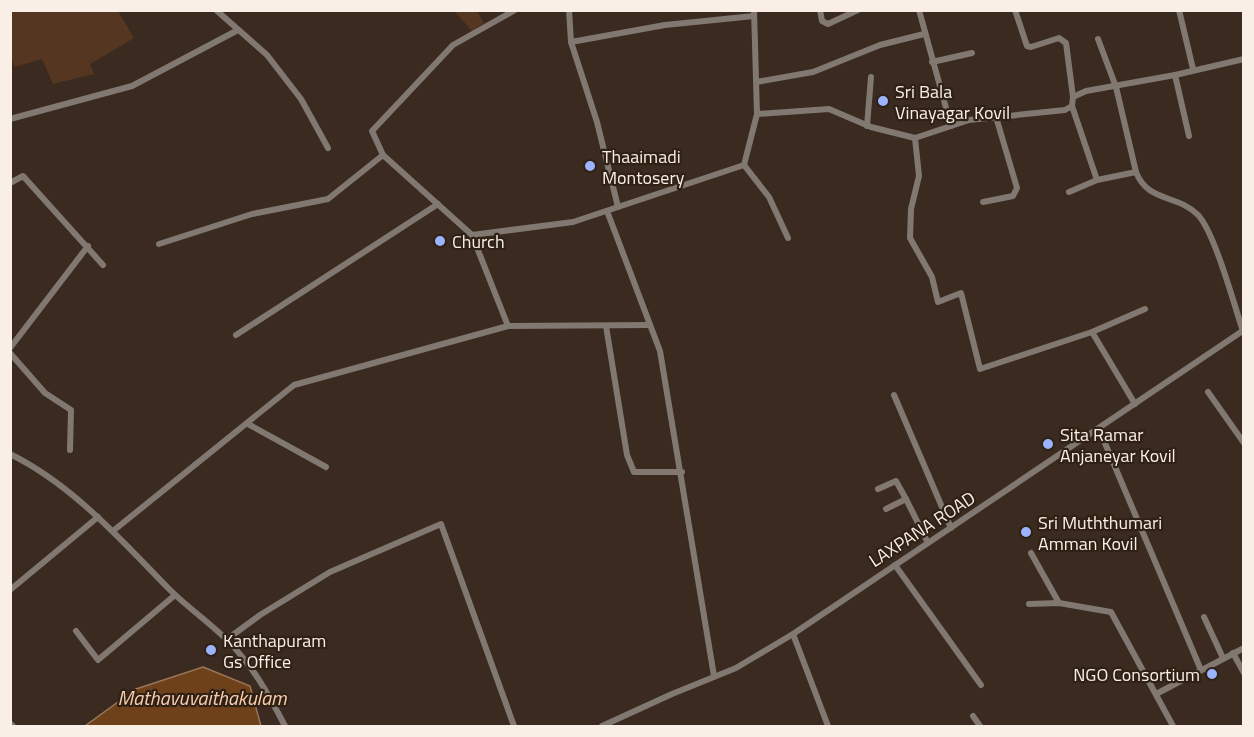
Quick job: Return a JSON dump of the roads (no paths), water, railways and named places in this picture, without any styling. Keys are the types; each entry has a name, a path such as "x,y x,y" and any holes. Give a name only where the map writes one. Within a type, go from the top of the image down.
{"street":[{"path":"216,10 267,55 294,90 328,148"},
{"path":"508,326 472,235 383,155 372,131 407,91 453,45 515,10"},
{"path":"568,10 571,42 597,123 618,207"},
{"path":"820,10 822,21 828,24 858,10"},
{"path":"918,10 951,126"},
{"path":"1016,10 1027,46 1031,47 1059,38 1066,43 1072,105 1097,180"},
{"path":"1179,10 1193,69"},
{"path":"571,42 665,25 754,13 757,114 744,165"},
{"path":"10,119 132,86 238,30"},
{"path":"756,82 813,72 880,45 924,34"},
{"path":"1098,39 1116,87 1136,172 1141,184 1159,197 1180,204 1198,215 1214,246 1243,331"},
{"path":"932,62 972,53"},
{"path":"1073,97 1086,91 1116,87 1244,59"},
{"path":"1175,75 1189,136"},
{"path":"867,126 871,77"},
{"path":"757,114 829,109 867,126 915,138 969,120 1065,110 1072,105"},
{"path":"982,202 1013,196 1017,188 996,117"},
{"path":"915,138 919,176 911,209 910,238 932,277 938,302 961,293 980,369 1092,332 1145,309"},
{"path":"159,244 252,214 328,199 383,155"},
{"path":"472,235 573,222 744,165"},
{"path":"744,165 769,197 788,238"},
{"path":"1069,192 1097,180 1136,172"},
{"path":"10,183 23,176 104,265"},
{"path":"236,334 438,204"},
{"path":"607,211 660,351 682,472 714,676"},
{"path":"10,348 88,246"},
{"path":"113,531 294,385 508,326 650,325"},
{"path":"606,326 627,455 633,472 682,472"},
{"name":"LAXPANA ROAD","path":"602,726 735,668 793,634 1243,331"},
{"path":"1092,332 1135,404"},
{"path":"10,353 45,393 71,410 70,450"},
{"path":"1209,392 1244,443"},
{"path":"894,395 951,528"},
{"path":"248,424 326,467"},
{"path":"1099,429 1201,670"},
{"path":"10,454 47,477 98,517 175,595 226,640 262,682 285,726"},
{"path":"878,489 896,481 928,543"},
{"path":"886,509 906,499"},
{"path":"10,590 98,517"},
{"path":"226,640 330,572 441,524 514,726"},
{"path":"1031,553 1059,603"},
{"path":"895,565 981,685"},
{"path":"76,631 98,660 175,595"},
{"path":"1029,604 1059,603 1111,612 1173,726"},
{"path":"1204,617 1223,658"},
{"path":"793,634 828,726"},
{"path":"1156,694 1244,648"},
{"path":"1233,653 1244,673"},
{"path":"973,717 980,726"}],"water":[{"name":"Mathavuvaithakulam","path":"203,667 250,686 261,726 85,726 136,689"}],"place":[{"name":"Sri Bala Vinayagar Kovil","path":"883,101"},
{"name":"Thaaimadi Montosery","path":"590,166"},
{"name":"Church","path":"440,241"},
{"name":"Sita Ramar Anjaneyar Kovil","path":"1048,444"},
{"name":"Sri Muththumari Amman Kovil","path":"1026,532"},
{"name":"Kanthapuram Gs Office","path":"211,650"},
{"name":"NGO Consortium","path":"1212,674"}]}
